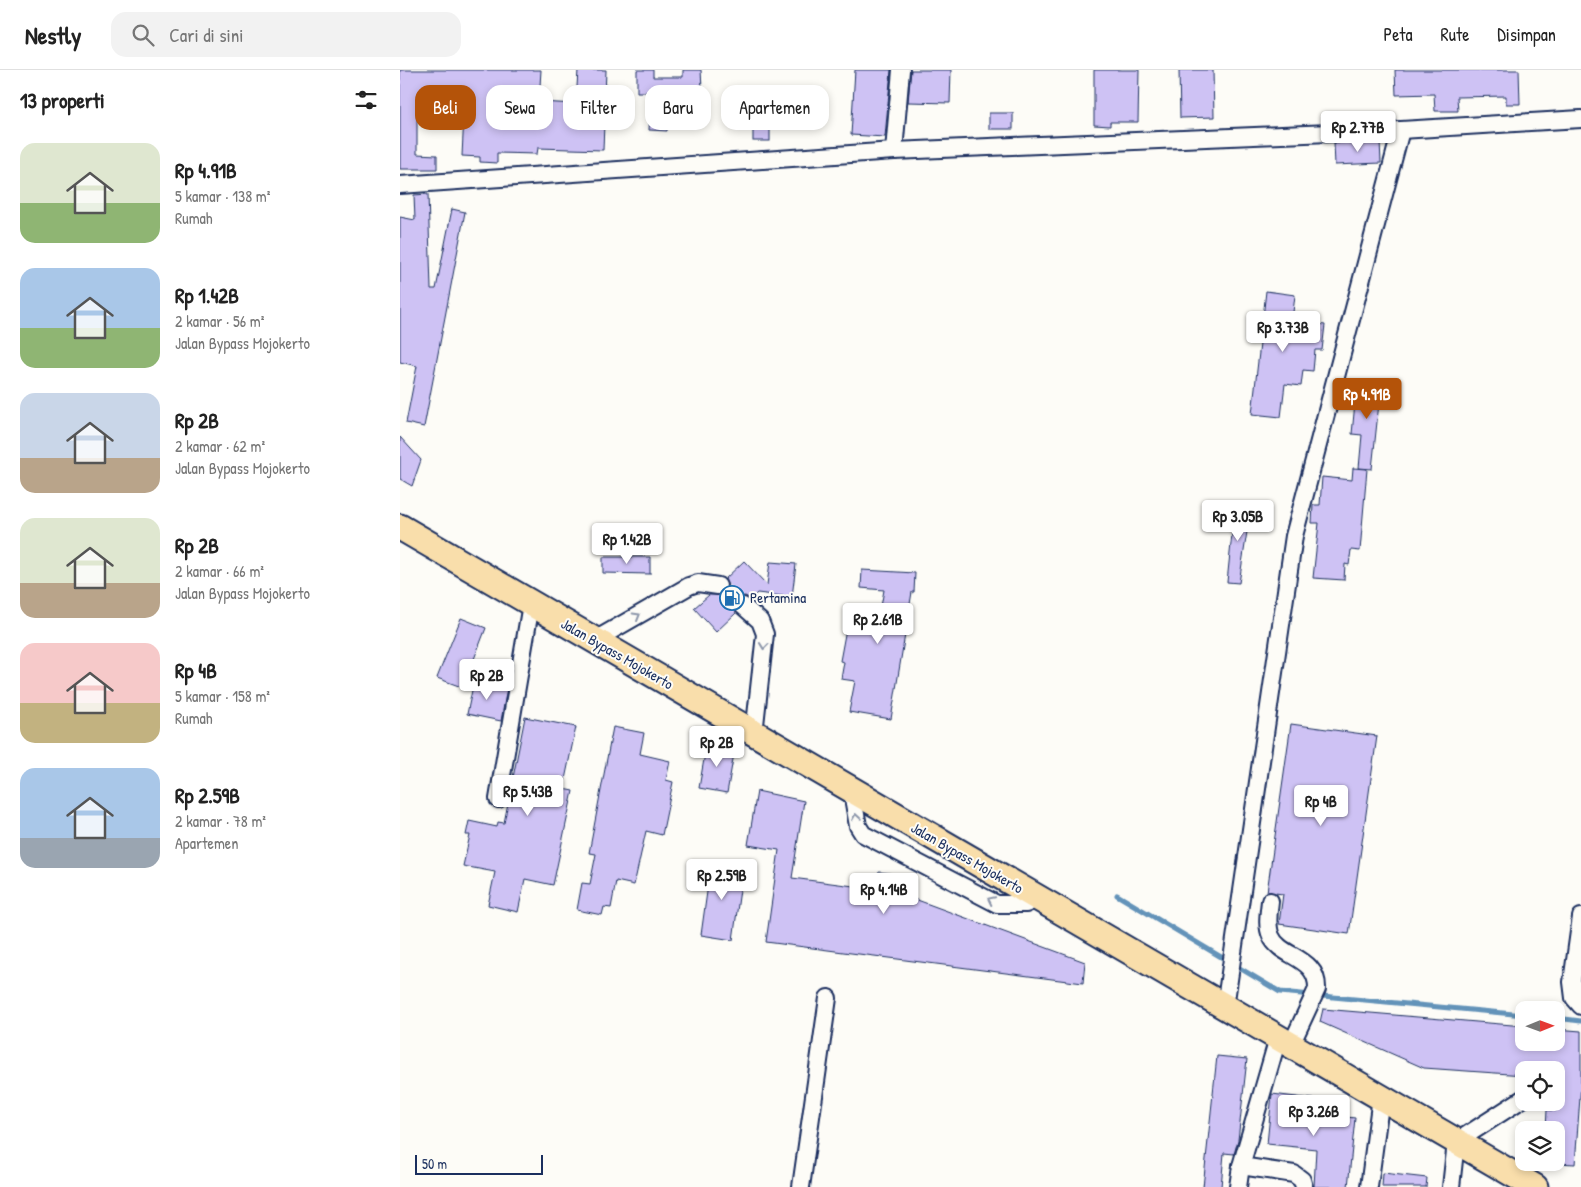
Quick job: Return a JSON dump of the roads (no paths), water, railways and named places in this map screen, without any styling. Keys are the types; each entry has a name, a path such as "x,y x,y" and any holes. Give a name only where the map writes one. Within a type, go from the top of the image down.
{"highway":[{"name":"Jalan Bypass Mojokerto","path":"400,527 852,792 1535,1187"}],"street":[{"path":"894,151 901,70"},
{"path":"400,185 894,151 1401,130 1581,119"},
{"path":"1225,1007 1234,956 1294,536 1401,130"},
{"path":"595,640 689,586 698,583 718,586"},
{"path":"498,799 530,604"},
{"path":"743,606 760,621 765,634 754,734"},
{"path":"1238,1187 1241,1166 1284,1042 1309,1007 1317,989 1317,981 1311,968 1297,956 1276,945 1272,938 1268,922 1270,901"},
{"path":"1581,917 1572,982 1574,998 1581,1006"},
{"path":"801,1187 828,998"},
{"path":"1369,1187 1381,1097"},
{"path":"1451,1187 1456,1142 1515,1104"},
{"path":"1241,1166 1294,1174 1302,1180 1304,1187"}],"waterway":[{"path":"1117,895 1280,992 1515,1014"},
{"path":"1565,1019 1581,1021"}],"tunnel":[{"path":"718,586 743,606"}],"place":[{"name":"Pertamina","path":"732,598"}]}
